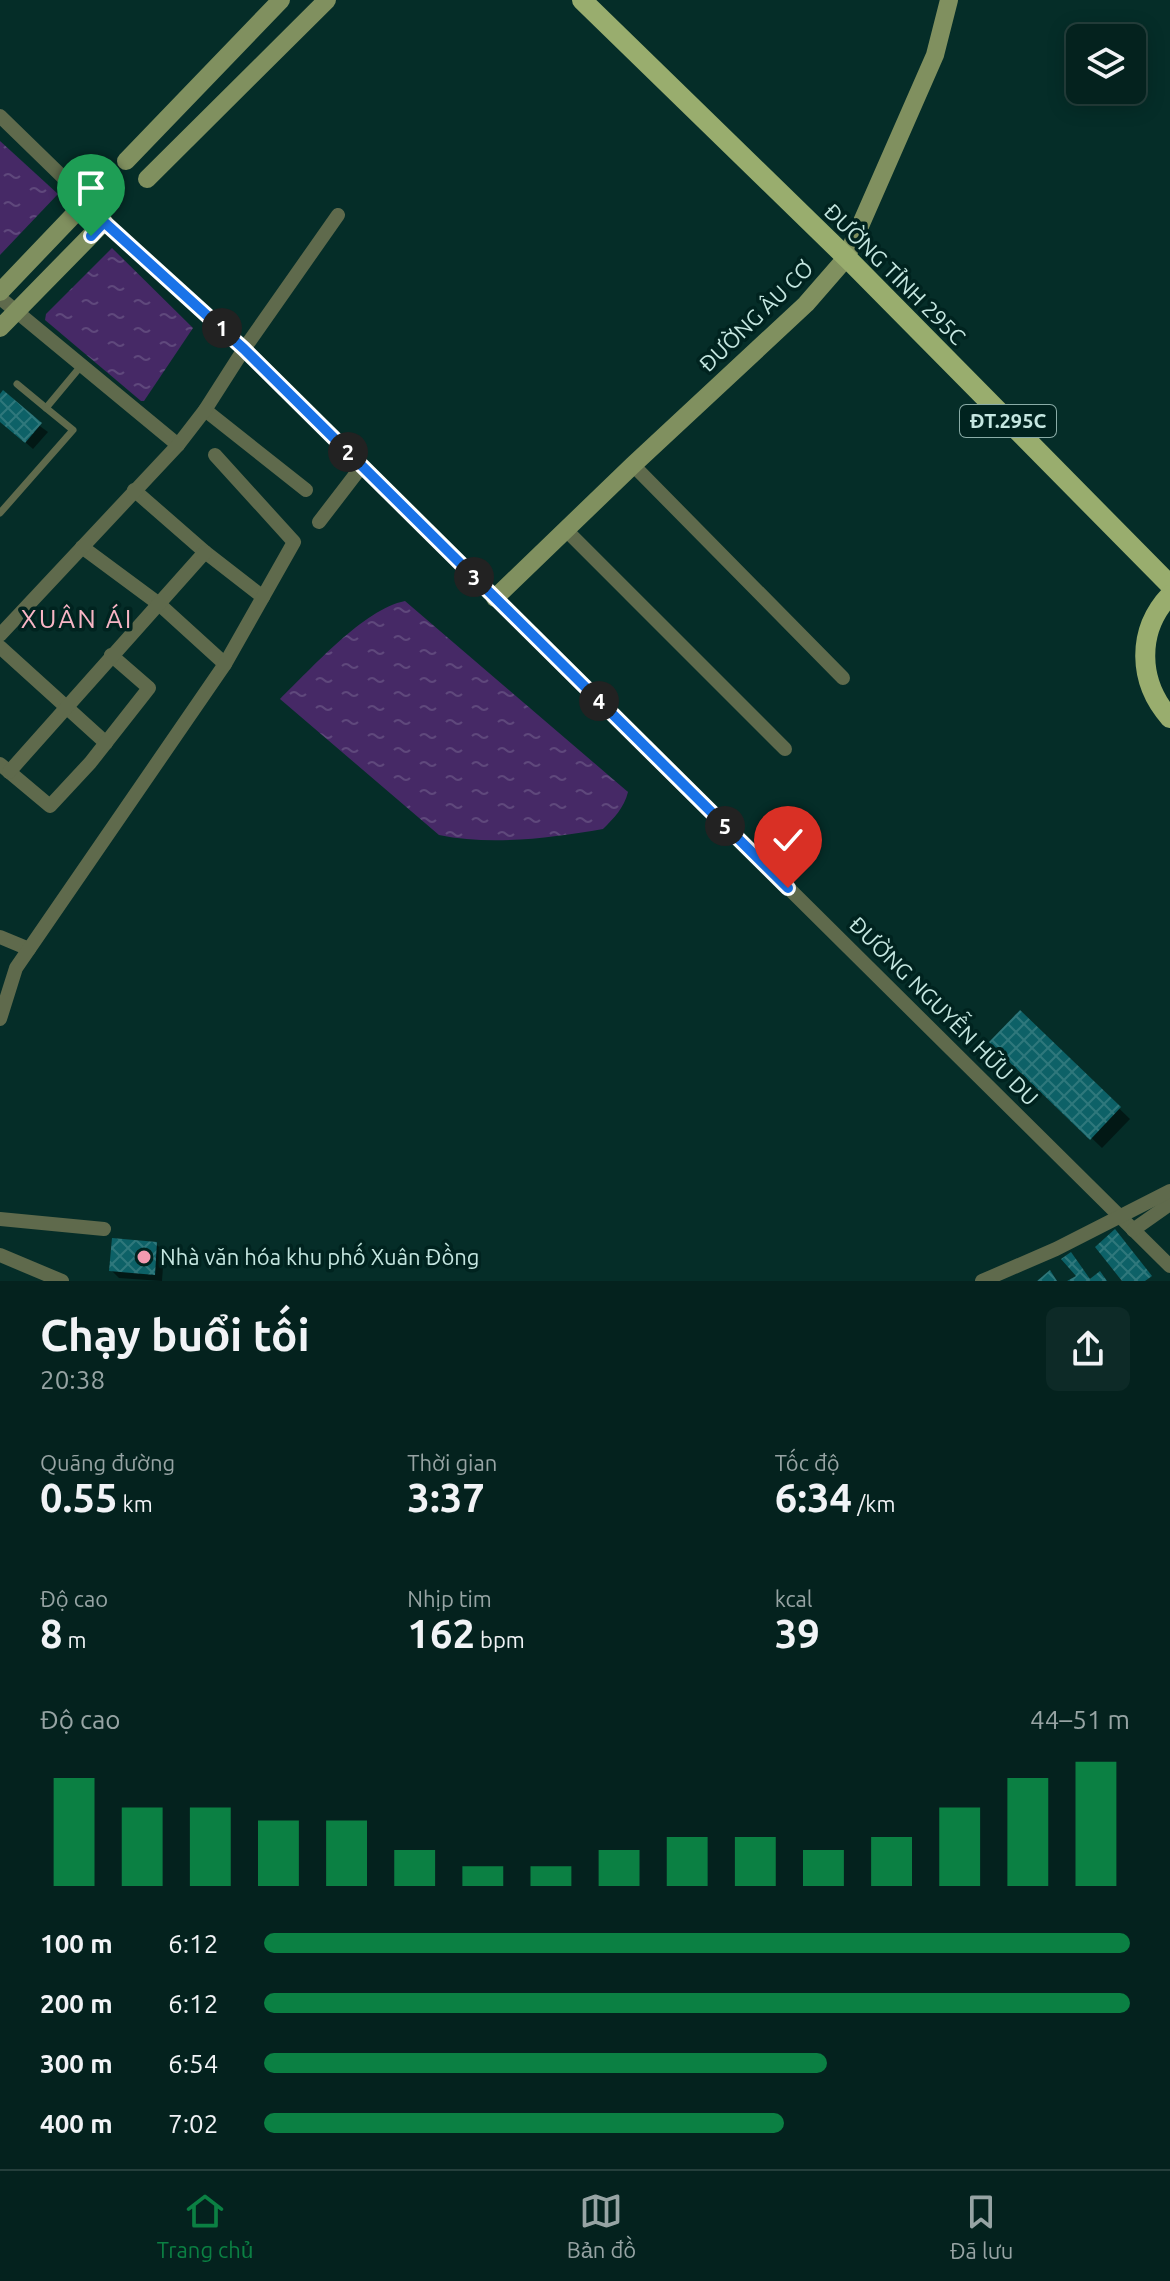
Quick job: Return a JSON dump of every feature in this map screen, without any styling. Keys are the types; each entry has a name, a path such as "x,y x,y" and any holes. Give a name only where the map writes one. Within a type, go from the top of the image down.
{"main road":[{"path":"126,161 281,0"},
{"path":"147,179 327,0"},
{"name":"ĐƯỜNG TỈNH 295C","path":"582,0 846,258 1170,585"},
{"name":"ĐƯỜNG ÂU CƠ","path":"495,598 806,304 846,258 935,55 949,0"},
{"path":"0,292 86,202"},
{"path":"0,328 104,222"},
{"path":"1170,595 1153,618 1144,653 1150,688 1170,718"}],"street":[{"name":"ĐƯỜNG NGUYỄN HỮU DU","path":"0,116 104,222 244,349 1170,1266"},
{"path":"0,635 178,445 338,215"},
{"path":"0,298 178,445"},
{"path":"205,410 306,490"},
{"path":"0,1019 16,968 225,664 294,542 215,455"},
{"path":"633,465 843,678"},
{"path":"319,522 362,466"},
{"path":"134,490 263,597"},
{"path":"565,529 785,749"},
{"path":"82,547 159,604 225,664"},
{"path":"111,655 149,688 106,743 50,806 5,768 65,708 111,655 205,552"},
{"path":"0,647 106,743"},
{"path":"0,937 29,949"},
{"path":"0,965 16,968"},
{"path":"982,1281 1170,1191"},
{"path":"1133,1230 1170,1204"},
{"path":"0,1219 104,1229"},
{"path":"0,1255 62,1281"}],"lane":[{"path":"46,408 81,366"},
{"path":"0,513 73,430 17,384"}],"water":[{"path":"0,141 58,194 0,255"},
{"path":"112,248 193,328 144,401 45,320 46,314"},
{"path":"405,601 628,792 615,817 603,829 542,838 500,840 439,835 280,699 356,628 389,606"}],"building":[{"path":"3,390 42,423 25,443 0,422 0,394"},
{"path":"1020,1010 1121,1107 1090,1140 989,1042"},
{"path":"1115,1229 1152,1276 1145,1281 1122,1281 1095,1247"},
{"path":"112,1238 157,1242 155,1275 109,1271"},
{"path":"1071,1252 1090,1279 1100,1271 1107,1281 1067,1281 1076,1276 1061,1259"},
{"path":"1050,1270 1057,1281 1037,1281"}],"place":[{"name":"Nhà văn hóa khu phố Xuân Đồng","path":"144,1257"}],"district":[{"name":"XUÂN ÁI","path":"77,619"}],"route":[{"path":"91,236 104,222 244,349 788,888"}]}
